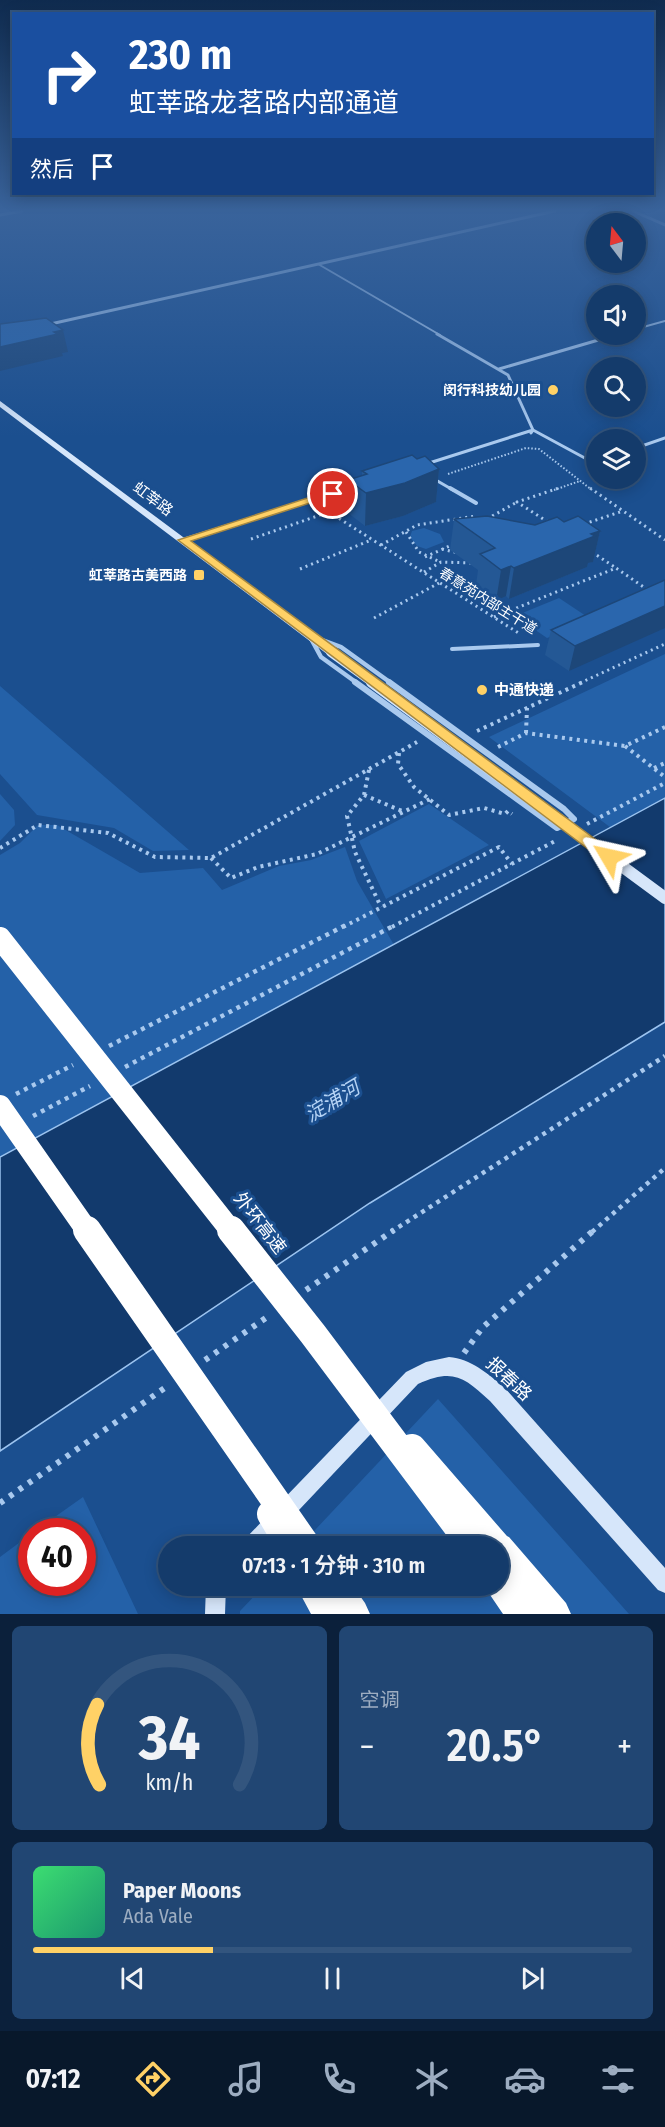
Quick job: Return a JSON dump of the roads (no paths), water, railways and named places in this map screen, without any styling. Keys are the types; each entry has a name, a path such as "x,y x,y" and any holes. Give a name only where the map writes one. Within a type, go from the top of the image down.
{"highway":[{"name":"外环高速","path":"0,938 314,1334 465,1536"},
{"path":"5,1101 219,1421 300,1536"},
{"path":"314,1334 488,1536"},
{"path":"219,1421 284,1536"},
{"path":"509,1561 555,1614"},
{"path":"318,1596 328,1614"},
{"path":"341,1596 354,1614"},
{"path":"508,1596 522,1614"}],"street":[{"path":"39,327 219,286"},
{"name":"虹莘路","path":"0,403 331,652 665,898"},
{"path":"309,635 341,647 564,808 574,819 557,828 321,657 309,635"},
{"name":"报春路","path":"262,1536 412,1378 434,1367 455,1366 475,1374 497,1394 665,1584"},
{"path":"215,1614 216,1596"}],"lane":[{"path":"356,286 508,375 533,430 586,459"},
{"path":"646,326 665,321"},
{"path":"499,369 586,344"},
{"path":"530,434 533,430"},
{"path":"422,465 533,430"},
{"path":"646,445 665,438"},
{"path":"434,479 476,503"},
{"path":"183,540 355,486"},
{"path":"452,649 538,645"}],"water":[{"name":"淀浦河","path":"665,798 665,1022 370,1203 0,1451 0,1157"}],"place":[{"name":"闵行科技幼儿园","path":"553,390"},
{"name":"虹莘路古美西路","path":"199,575"},
{"name":"中通快递","path":"482,690"}]}
